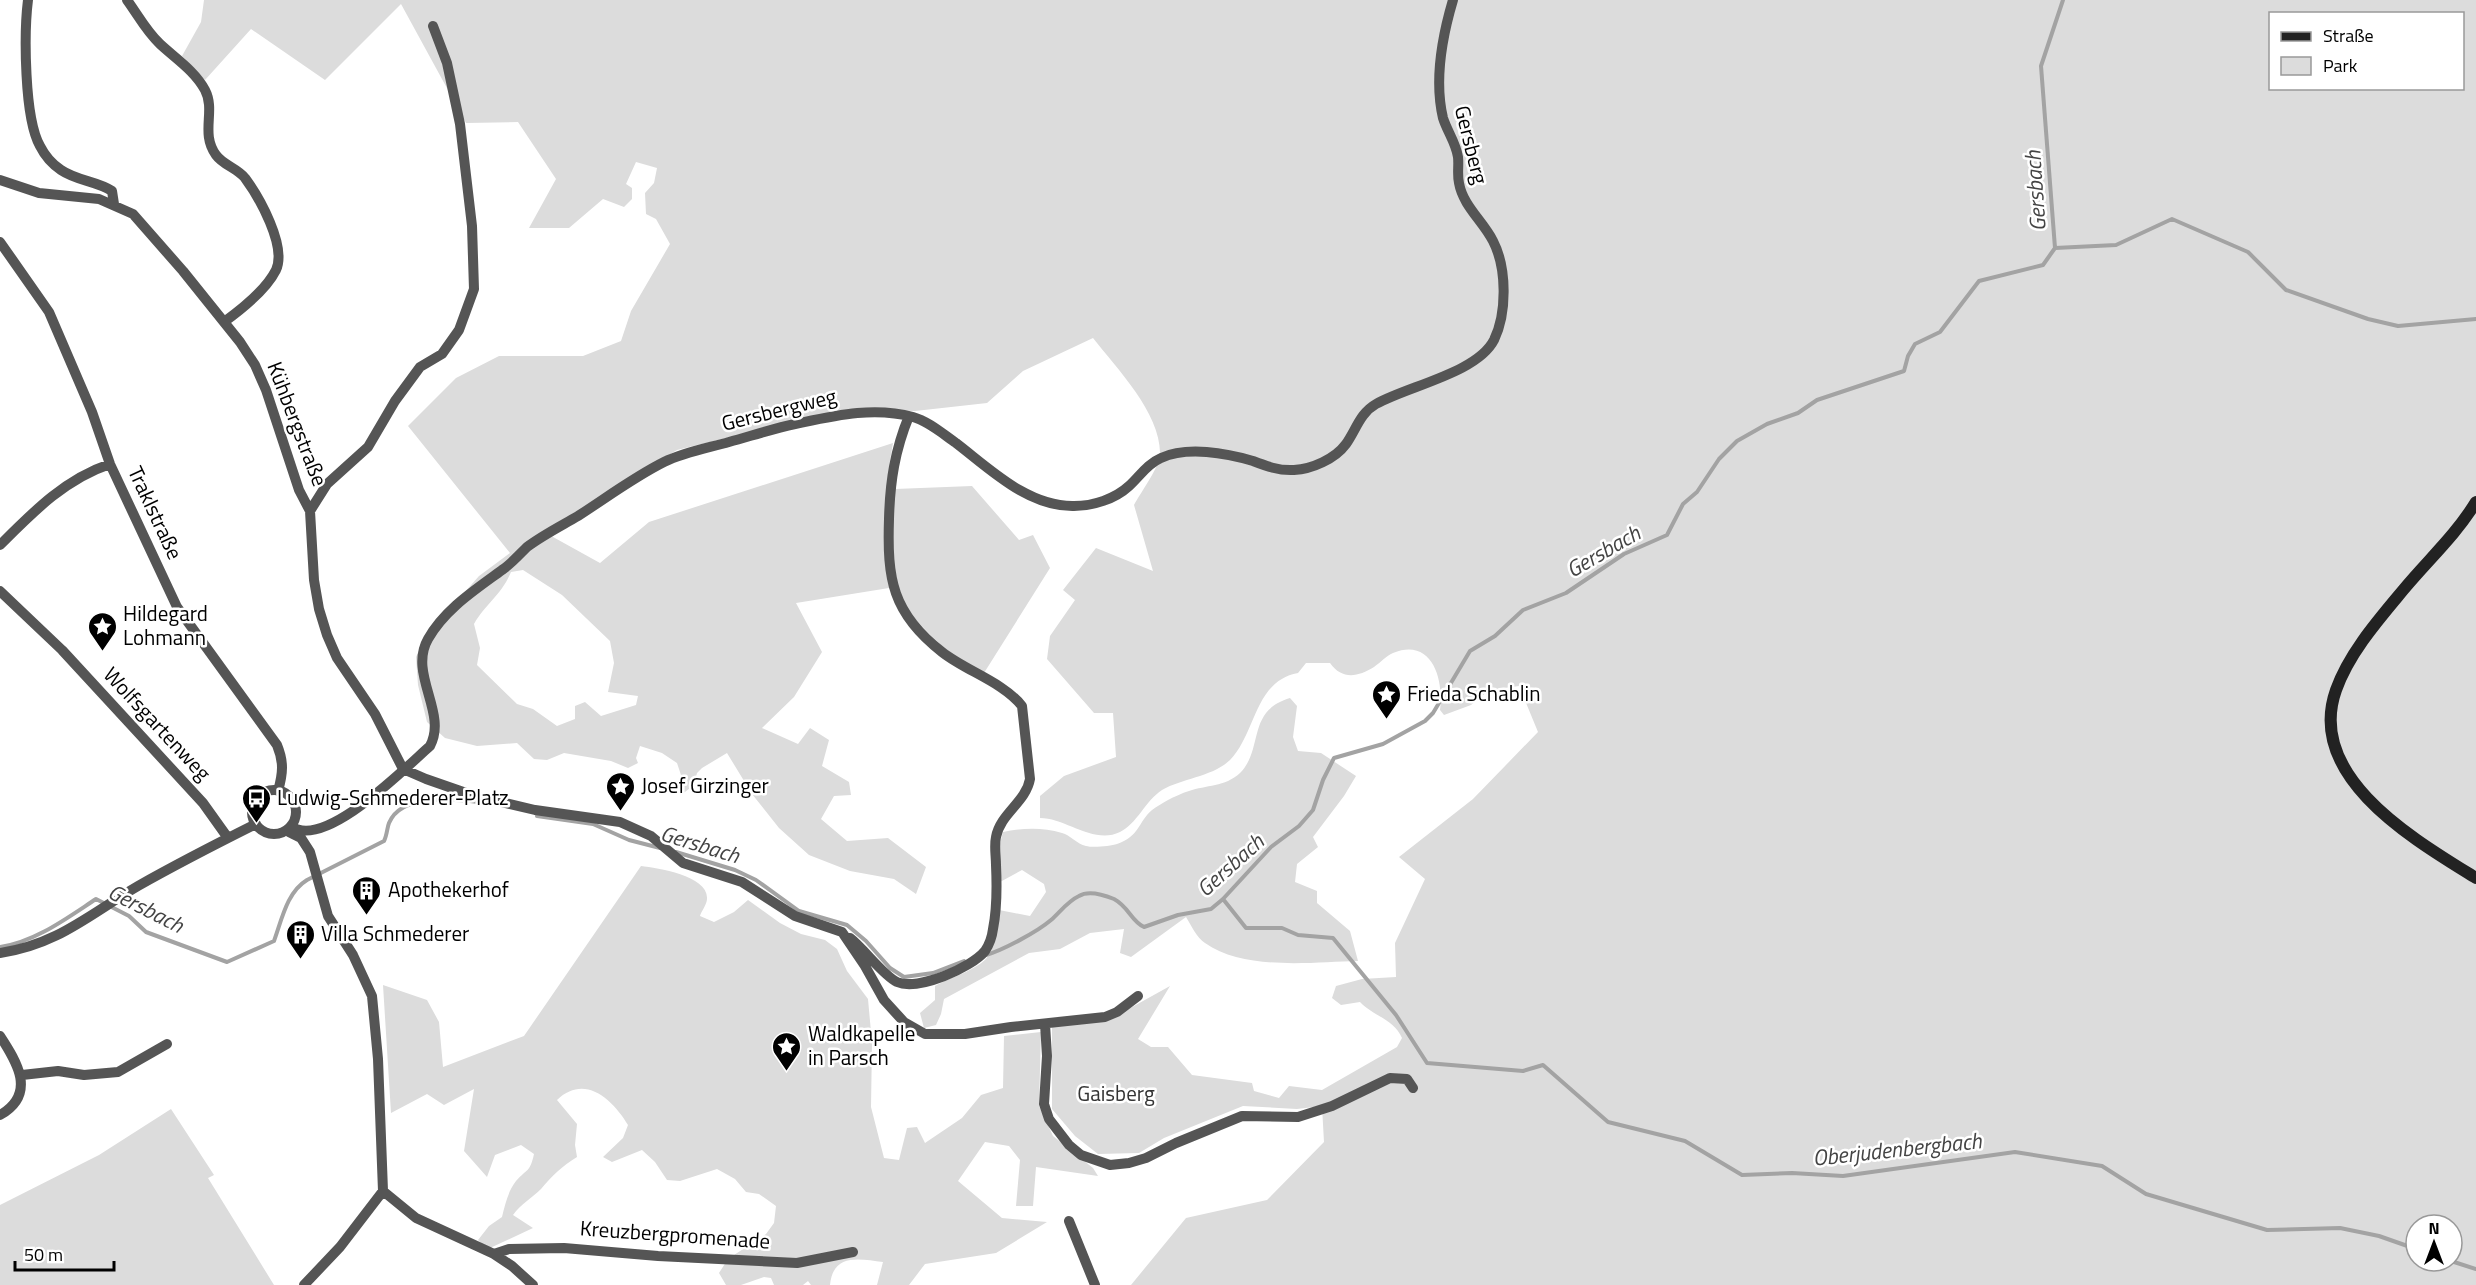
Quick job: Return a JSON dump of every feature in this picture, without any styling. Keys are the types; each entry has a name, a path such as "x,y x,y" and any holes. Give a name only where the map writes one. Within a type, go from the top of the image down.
{"main road":[{"path":"2476,502 2460,528 2404,589 2350,659 2335,691 2330,719 2334,749 2365,795 2407,833 2476,878"}],"street":[{"path":"28,0 24,37 33,128 39,145 48,159 62,171 112,191 114,204"},
{"path":"127,0 147,31 203,87 209,99 207,131 217,158 243,176 272,224 277,242 277,269 252,298 224,322"},
{"name":"Gersberg","path":"1416,385 1452,373 1481,357 1497,334 1501,310 1502,279 1498,254 1494,242 1464,197 1459,183 1458,155 1446,128 1440,103 1442,58 1453,0"},
{"path":"310,511 327,484 368,447 395,401 420,367 442,354 459,330 474,290 472,226 460,124 447,63 432,26"},
{"name":"Kühbergstraße","path":"0,180 39,193 85,196 114,204 133,214 224,322 255,365 269,399 299,490 310,511 314,580 319,609 327,635 338,658 375,714 403,769"},
{"name":"Traklstraße","path":"0,242 49,312 92,412 110,464 177,607 277,745 283,758 284,772 278,791"},
{"name":"Gersbergweg","path":"403,769 434,741 434,722 422,657 428,639 455,606 502,571 528,547 603,498 673,458 770,429 830,416 863,412 909,416 948,437 991,471 1023,492 1048,501 1076,506 1109,499 1121,492 1146,467 1160,458 1176,453 1192,452 1233,456 1282,469 1297,470 1315,465 1338,453 1365,412 1375,404 1416,385"},
{"path":"289,828 296,814 296,808 290,797 278,791 264,793 258,798 252,811 256,824 267,833 273,834 289,828 306,832 320,829 364,804 403,769 472,795 536,810 620,822 651,836 683,863 748,884 795,916 842,932 863,948 889,977 897,982 908,984 925,982 969,964 984,952 990,940 994,921 995,839 1002,822 1029,788 1030,779 1022,706 1017,700 954,660 922,636 905,613 894,590 888,562 891,479 897,443 909,416"},
{"path":"0,545 35,510 66,484 91,470 110,464"},
{"name":"Wolfsgartenweg","path":"0,591 62,650 203,803 228,838"},
{"path":"0,953 23,950 44,943 72,929 111,902 256,824"},
{"path":"289,828 301,838 315,863 316,876 328,916 362,972 372,996 378,1059 383,1191 340,1247 304,1285"},
{"path":"842,932 884,1000 904,1022 925,1035 965,1034 1105,1017 1123,1008 1138,996"},
{"path":"1044,1024 1047,1056 1044,1104 1048,1119 1069,1145 1082,1155 1110,1165 1146,1158 1242,1116 1301,1116 1339,1103 1394,1078 1407,1079 1413,1088"},
{"path":"0,1036 13,1055 22,1075 20,1093 13,1105 0,1115"},
{"path":"22,1075 58,1071 84,1076 118,1072 166,1044"},
{"path":"383,1191 416,1218 494,1254 512,1266 533,1285"},
{"path":"1069,1221 1095,1285"},
{"name":"Kreuzbergpromenade","path":"494,1254 509,1249 570,1248 658,1256 797,1263 853,1252"}],"green space":[{"name":"Gaisberg","path":"204,0 2476,0 2476,1285 1131,1285 1186,1218 1267,1200 1324,1142 1322,1106 1297,1109 1243,1106 1164,1138 1139,1153 1098,1154 1075,1136 1052,1109 1052,1025 1116,1016 1170,986 1138,1039 1151,1047 1168,1047 1192,1075 1252,1083 1254,1091 1279,1098 1289,1086 1322,1090 1397,1047 1402,1038 1394,1026 1360,1002 1341,1005 1332,998 1336,986 1362,979 1396,977 1395,943 1425,879 1399,857 1473,799 1538,732 1519,686 1489,690 1471,705 1444,715 1440,710 1440,687 1433,665 1427,656 1418,651 1407,650 1393,653 1374,667 1356,675 1340,672 1330,663 1306,663 1298,673 1272,686 1257,710 1239,749 1230,760 1206,774 1162,790 1131,824 1120,832 1100,835 1040,818 1040,796 1064,776 1116,757 1113,713 1094,713 1047,659 1050,636 1075,600 1063,590 1096,548 1153,571 1134,505 1159,461 1159,440 1146,408 1093,338 1023,371 987,403 915,411 840,410 677,450 544,532 600,563 649,522 893,443 889,466 895,489 972,486 1019,540 1033,535 1050,568 984,673 943,647 889,588 796,603 822,652 794,697 762,728 798,744 810,728 829,740 822,766 849,782 851,795 834,796 821,819 847,841 888,838 926,867 916,894 894,879 850,871 809,855 779,828 752,794 727,753 702,768 697,773 694,785 681,795 681,775 677,763 662,753 640,746 636,758 638,763 628,768 611,761 564,753 547,760 534,759 517,743 477,746 445,738 427,722 418,685 416,657 425,637 479,576 510,553 408,426 456,378 499,356 583,356 621,341 631,311 670,244 656,219 646,214 645,193 654,183 657,168 636,162 626,184 632,188 632,199 624,207 603,199 569,228 529,228 556,179 518,122 466,123 401,4 325,80 251,29 205,80 182,56 201,22","holes":["523,570 562,595 610,641 614,663 608,692 638,696 636,705 601,716 585,702 575,706 575,719 557,726 533,709 517,704 477,665 480,648 474,624 503,587 511,572"]},
{"path":"1290,698 1297,706 1293,737 1298,751 1321,753 1356,776 1313,837 1318,847 1297,864 1295,882 1317,891 1317,903 1350,931 1358,961 1279,963 1239,958 1221,952 1202,941 1186,917 1131,957 1120,953 1124,929 1090,933 1060,949 1029,953 944,999 936,1025 924,1028 920,1013 935,1000 935,986 971,969 988,956 995,940 999,910 1030,916 1046,892 1044,884 1022,870 1000,882 1000,843 1003,832 1025,829 1055,831 1089,847 1125,841 1147,815 1160,805 1186,792 1228,781 1240,773 1252,753 1261,721 1267,712 1276,704"},
{"path":"641,866 681,875 700,884 707,899 700,916 714,922 734,912 748,900 780,923 801,934 825,940 837,949 847,971 868,999 872,1043 871,1107 884,1158 899,1160 907,1128 917,1127 925,1143 962,1118 981,1095 1003,1088 1004,1036 1041,1032 1039,1106 1053,1136 1093,1168 1098,1176 1036,1167 1033,1206 1016,1206 1020,1160 1009,1146 985,1142 958,1181 1002,1218 1047,1222 996,1253 925,1264 909,1285 877,1285 883,1262 849,1260 836,1267 830,1285 811,1285 808,1281 803,1285 774,1285 771,1278 764,1277 741,1285 726,1285 719,1273 728,1259 766,1234 774,1223 776,1206 759,1194 746,1192 735,1179 717,1169 680,1181 667,1180 655,1162 642,1150 612,1162 603,1157 623,1138 628,1125 606,1099 588,1089 578,1089 567,1092 557,1100 577,1124 575,1145 577,1157 513,1215 533,1228 490,1248 483,1245 478,1240 489,1226 502,1217 511,1189 530,1167 534,1154 521,1145 495,1155 487,1177 464,1151 474,1089 444,1105 427,1094 391,1113 383,985 427,1000 439,1022 443,1067 524,1036"},
{"path":"171,1109 214,1175 208,1178 274,1285 0,1285 0,1205 99,1155"}],"waterway":[{"name":"Gersbach","path":"986,955 1037,930 1071,901 1087,893 1114,899 1144,927 1178,915 1211,909 1271,847 1299,826 1313,810 1323,780 1334,758 1383,744 1425,721 1433,713 1470,651 1495,636 1523,610 1566,593 1624,554 1667,535 1683,504 1697,492 1719,459 1737,441 1767,424 1798,413 1817,400 1904,371 1908,356 1915,344 1940,332 1979,281 2043,265 2055,248 2041,66 2063,0"},
{"path":"2055,248 2116,245 2172,219 2248,252 2286,290 2368,319 2398,326 2476,319"},
{"name":"Gersbach","path":"0,947 38,935 96,899 129,916 146,932 227,962 274,941 286,907 300,885 384,841 389,823 396,813 406,806 433,800 486,803"},
{"name":"Gersbach","path":"537,816 593,824 629,840 660,848"},
{"name":"Gersbach","path":"676,852 735,870 756,880 799,911 847,925 866,941 890,968 904,977 933,973 964,961"},
{"name":"Oberjudenbergbach","path":"1223,899 1246,928 1282,928 1298,935 1333,938 1396,1015 1427,1063 1523,1071 1543,1065 1608,1122 1685,1141 1742,1175 1792,1173 1843,1176 2015,1152 2102,1166 2146,1194 2267,1230 2340,1228 2379,1236 2404,1245"},
{"name":"Oberjudenbergbach","path":"2464,1265 2476,1269"}],"place":[{"name":"Hildegard Lohmann","path":"102,652"},
{"name":"Frieda Schablin","path":"1386,720"},
{"name":"Josef Girzinger","path":"620,812"},
{"name":"Ludwig-Schmederer-Platz","path":"256,824"},
{"name":"Apothekerhof","path":"367,916"},
{"name":"Villa Schmederer","path":"300,960"},
{"name":"Waldkapelle in Parsch","path":"787,1072"}]}
